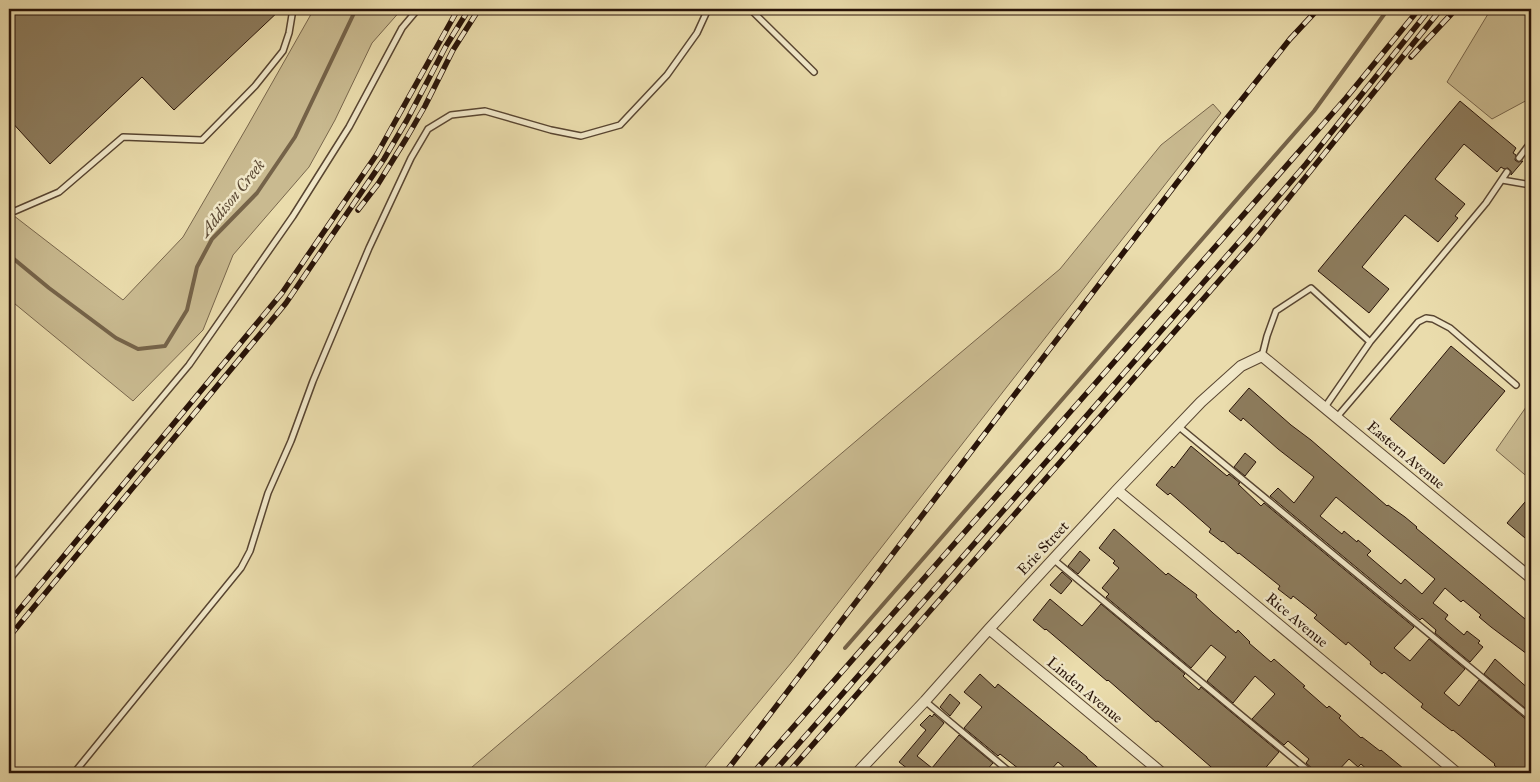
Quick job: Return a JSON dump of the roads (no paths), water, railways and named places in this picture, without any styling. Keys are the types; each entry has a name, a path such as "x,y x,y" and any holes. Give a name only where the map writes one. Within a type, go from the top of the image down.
{"street":[{"name":"Eastern Avenue","path":"1262,356 1531,578"},
{"name":"Erie Street","path":"859,772 1053,559 1201,402 1241,366 1262,356"},
{"name":"Rice Avenue","path":"1117,490 1457,773"},
{"name":"Linden Avenue","path":"989,629 1162,773"}],"lane":[{"path":"9,207 15,211 60,192 123,137 202,140 255,86 283,51 290,33 293,9"},
{"path":"9,580 194,358 293,216 349,127 402,28 418,9"},
{"path":"74,773 241,568 250,551 268,493 291,441 312,380 369,248 428,129 451,115 484,111 551,130 581,136 620,125 667,75 697,33 708,9"},
{"path":"750,9 814,72"},
{"path":"1519,158 1531,142"},
{"path":"1325,407 1370,342 1486,203 1507,172"},
{"path":"1502,180 1531,185"},
{"path":"1262,356 1276,311 1311,288 1370,342"},
{"path":"1338,417 1418,322 1426,318 1433,319 1450,328 1516,385"},
{"path":"1178,426 1531,718"},
{"path":"1053,559 1311,773"},
{"path":"925,701 1011,773"}],"waterway":[{"name":"Addison Creek","path":"9,255 49,288 116,338 138,349 165,346 187,310 197,267 212,239 257,193 295,137 356,9"},
{"path":"845,648 1314,111 1388,9"}],"railway":[{"path":"9,622 282,293 377,154 458,9"},
{"path":"9,637 286,303 384,159 446,46 469,9"},
{"path":"358,210 378,184 406,139 453,50 479,9"},
{"path":"725,773 1215,133 1290,39 1318,9"},
{"path":"753,773 1346,98 1419,9"},
{"path":"773,773 1246,234 1306,164 1430,9"},
{"path":"788,773 1254,241 1441,9"},
{"path":"1411,57 1456,9"}]}
